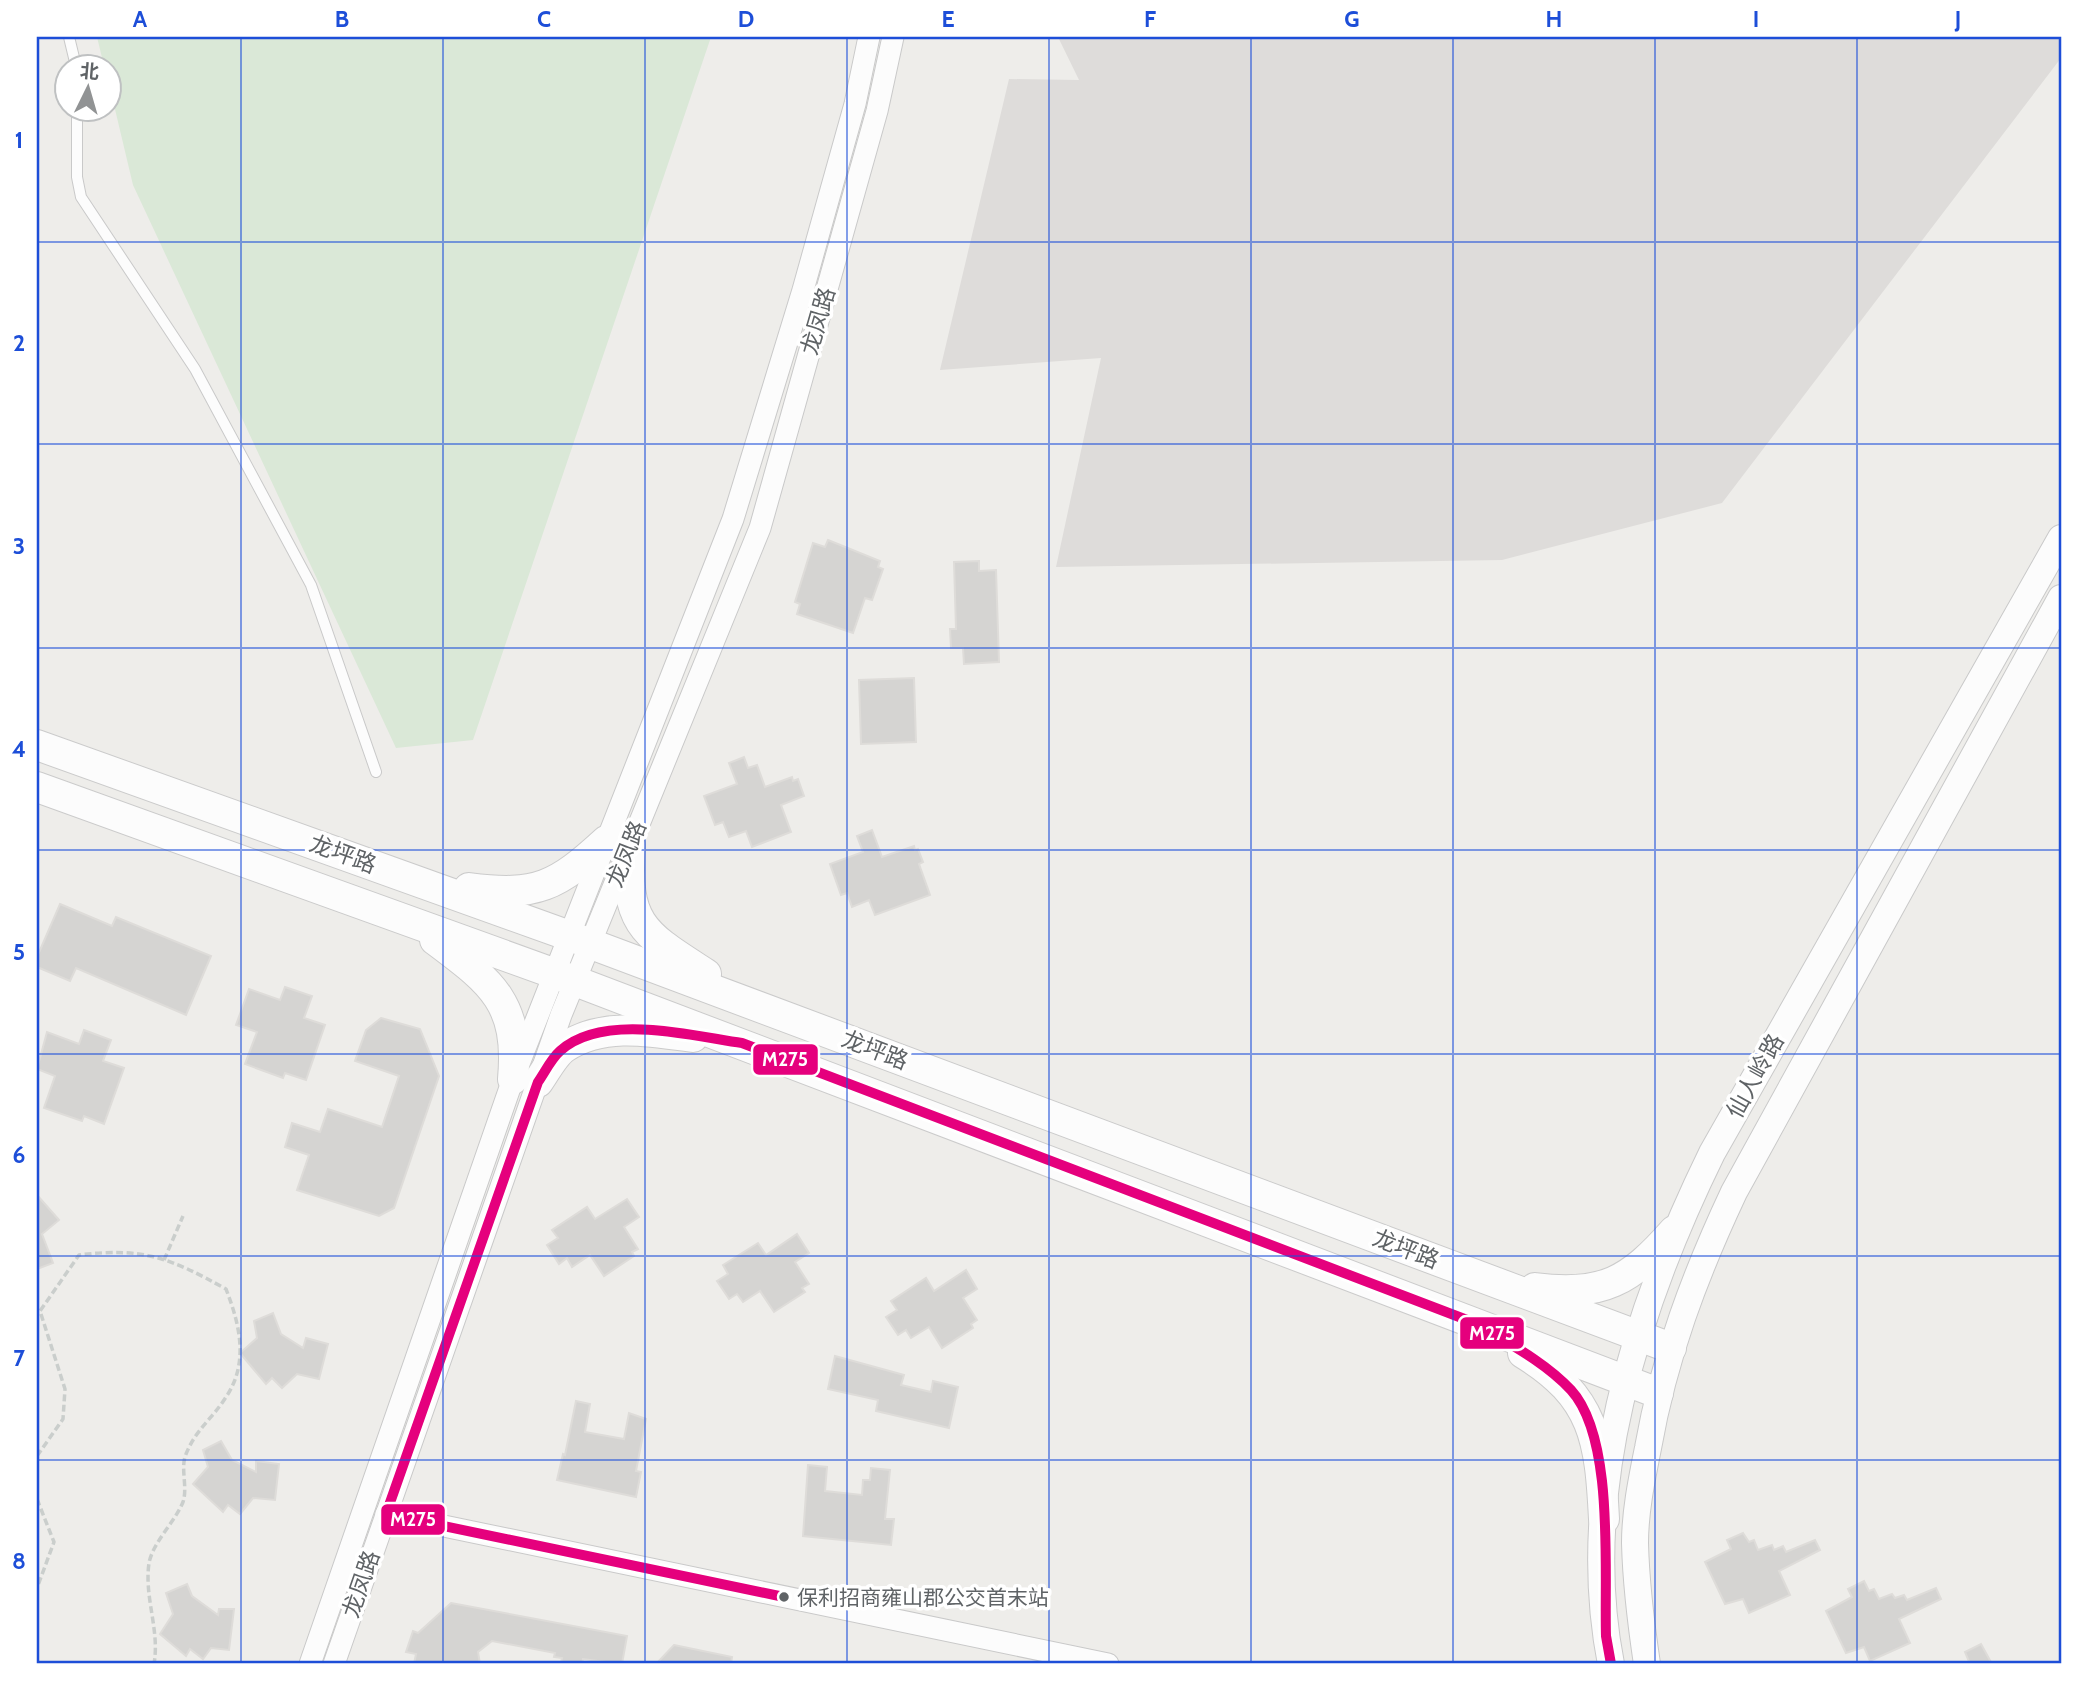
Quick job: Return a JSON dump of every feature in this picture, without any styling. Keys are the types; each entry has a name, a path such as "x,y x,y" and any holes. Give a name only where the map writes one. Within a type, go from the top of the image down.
{"main road":[{"name":"龙坪路","path":"37,745 579,939 1671,1348"},
{"name":"龙坪路","path":"37,787 741,1043 1658,1393"},
{"path":"419,881 504,893 542,886 570,874 618,843 637,919 654,940 753,1005"},
{"path":"410,922 484,976 502,1003 512,1029 525,1080 562,1048 594,1033 628,1030 741,1043"},
{"path":"1491,1281 1560,1291 1598,1290 1623,1279 1647,1262 1674,1231"},
{"path":"1475,1323 1543,1365 1573,1392 1590,1422 1601,1460 1604,1519"}],"street":[{"name":"龙凤路","path":"618,843 733,519 803,290 855,104 869,37"},
{"name":"龙凤路","path":"310,1664 579,939 618,843 760,528 877,111 893,37"},
{"name":"仙人岭路","path":"1611,1664 1606,1636 1604,1519 1610,1457 1639,1336 1674,1231 1712,1153 2061,538"},
{"name":"仙人岭路","path":"1647,1664 1638,1604 1635,1540 1642,1475 1658,1393 1698,1269 1734,1192 2061,598"},
{"name":"龙凤路","path":"334,1664 386,1514 525,1080"},
{"path":"386,1514 1108,1664"}],"lane":[{"path":"77,122 77,177 81,197 195,369 311,584 376,772"}],"path":[{"path":"164,1260 183,1216"},
{"path":"37,1456 63,1419 65,1389 40,1311 79,1255 120,1250 177,1262 226,1289 239,1324 240,1364 226,1397 200,1426 184,1457 183,1500 149,1561 150,1611 158,1643 154,1664"},
{"path":"37,1499 54,1542 37,1588"}],"shaded area":[{"path":"1058,37 2061,37 2061,58 1722,503 1502,560 1056,567 1101,358 940,370 1009,79 1079,80"}],"green space":[{"path":"97,37 711,37 473,740 396,748 133,185 118,122 122,122 122,52 101,52"}],"building":[{"path":"828,540 880,561 878,567 883,569 872,600 865,598 853,633 797,614 800,604 795,602 813,543 825,547"},
{"path":"979,561 979,571 996,570 999,662 964,664 963,648 951,648 950,629 956,629 954,562"},
{"path":"914,678 916,742 861,744 859,680"},
{"path":"744,757 748,768 757,765 765,787 792,777 793,781 798,779 804,796 781,805 791,832 752,847 746,831 729,837 723,822 715,825 704,796 737,784 729,763"},
{"path":"872,830 882,857 914,846 915,850 918,849 923,862 919,864 930,895 875,915 869,900 852,907 847,893 841,895 830,864 863,852 857,836"},
{"path":"60,904 112,926 116,917 211,956 186,1015 76,968 70,981 37,967 37,957"},
{"path":"285,987 312,996 304,1018 325,1025 306,1080 285,1073 283,1078 245,1064 257,1032 236,1025 249,989 280,1000"},
{"path":"381,1018 420,1029 439,1076 394,1208 379,1216 297,1190 309,1155 285,1147 292,1123 320,1132 328,1109 382,1127 399,1076 355,1061 366,1030"},
{"path":"84,1030 111,1040 103,1061 124,1068 104,1124 84,1116 82,1121 44,1108 55,1076 37,1069 47,1032 79,1044"},
{"path":"37,1195 59,1220 42,1234 53,1263 37,1269"},
{"path":"627,1199 639,1217 624,1227 638,1249 632,1252 634,1256 604,1276 590,1255 572,1267 567,1258 559,1264 547,1245 558,1238 552,1230 587,1207 595,1219"},
{"path":"797,1234 809,1253 795,1262 809,1284 802,1288 805,1292 774,1312 760,1291 743,1302 737,1294 729,1299 717,1281 728,1274 723,1265 758,1243 766,1255"},
{"path":"966,1270 977,1289 963,1298 977,1320 971,1324 973,1328 942,1348 929,1327 911,1338 906,1330 898,1335 886,1317 897,1310 891,1301 926,1278 934,1291"},
{"path":"273,1313 281,1334 303,1348 306,1338 328,1344 319,1379 297,1374 282,1388 272,1378 266,1384 240,1353 257,1338 254,1321"},
{"path":"835,1356 904,1375 901,1385 931,1392 933,1381 958,1387 949,1428 876,1411 878,1400 828,1389"},
{"path":"576,1401 590,1404 585,1432 624,1439 629,1413 646,1419 636,1471 641,1472 636,1497 557,1480"},
{"path":"221,1441 232,1460 256,1472 256,1461 279,1464 275,1500 253,1498 240,1514 228,1505 223,1512 193,1484 208,1467 203,1450"},
{"path":"808,1465 827,1467 825,1491 862,1495 863,1480 870,1480 871,1468 890,1470 885,1519 894,1519 891,1545 803,1536"},
{"path":"1743,1533 1749,1542 1754,1540 1758,1550 1772,1545 1774,1550 1783,1546 1786,1552 1815,1540 1820,1550 1779,1571 1790,1595 1749,1613 1743,1599 1725,1604 1705,1562 1731,1549 1727,1540"},
{"path":"1864,1581 1869,1591 1874,1589 1879,1599 1892,1594 1895,1598 1904,1595 1907,1600 1936,1588 1941,1599 1899,1619 1910,1643 1870,1661 1864,1647 1846,1653 1826,1611 1852,1597 1848,1589"},
{"path":"187,1584 192,1596 218,1615 219,1609 234,1609 229,1650 211,1648 203,1659 190,1649 186,1656 160,1634 173,1614 166,1593"},
{"path":"451,1603 627,1636 622,1664 583,1659 582,1664 569,1664 561,1662 562,1658 554,1657 555,1653 492,1641 478,1652 480,1664 414,1664 416,1654 406,1652 413,1631 418,1633"},
{"path":"1981,1644 1992,1664 1970,1664 1965,1652"},
{"path":"674,1645 732,1657 731,1664 656,1664"}],"transit line":[{"name":"M275","path":"784,1597 386,1514 538,1082 557,1054 578,1039 623,1029 674,1032 742,1043 1475,1323 1550,1371 1571,1390 1585,1412 1595,1440 1601,1472 1606,1543 1606,1636 1611,1664"}],"place":[{"name":"保利招商雍山郡公交首末站","path":"784,1597"}]}
